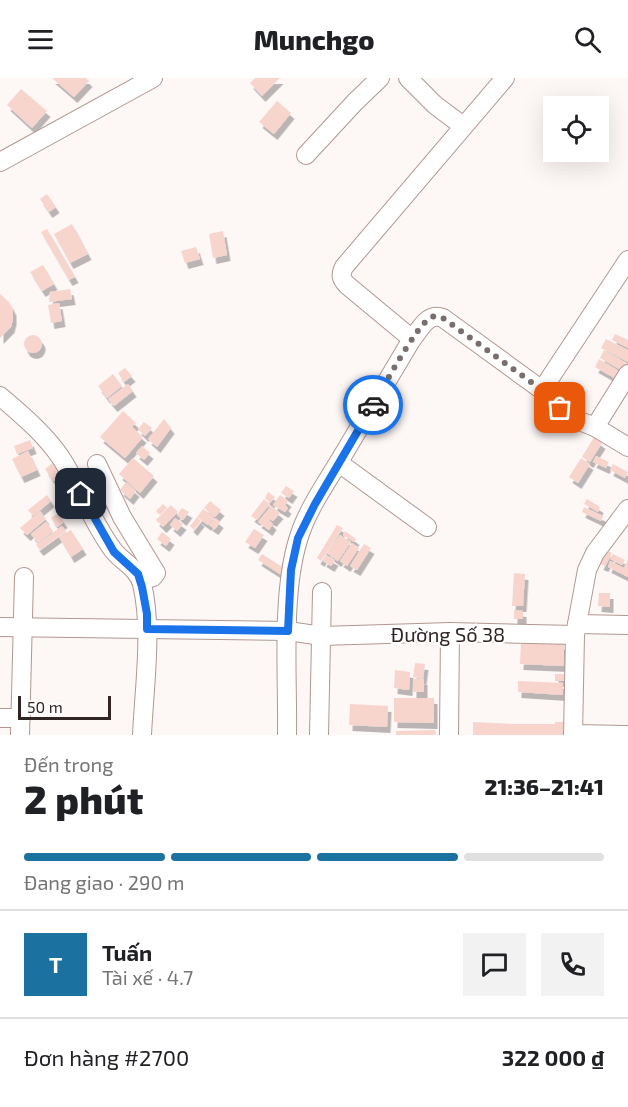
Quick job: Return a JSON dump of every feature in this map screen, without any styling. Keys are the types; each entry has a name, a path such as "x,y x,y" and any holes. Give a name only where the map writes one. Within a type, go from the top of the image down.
{"street":[{"path":"0,162 153,78"},
{"path":"306,155 380,78"},
{"path":"408,78 435,105 463,126"},
{"path":"412,339 347,285 341,273 505,78"},
{"path":"542,390 628,260"},
{"path":"287,735 291,570 298,538 305,521 412,339 431,317 437,315 443,318 542,390 560,408 577,420 596,427 628,447"},
{"path":"596,427 628,374"},
{"path":"0,396 31,424 61,458 114,552 133,569 141,581 147,614 142,735"},
{"path":"339,463 427,527"},
{"path":"97,464 122,518 156,573 153,577 141,581"},
{"path":"626,735 573,734 576,629 590,561 628,509"},
{"path":"0,718 21,726 24,577"},
{"path":"319,735 322,592"},
{"name":"Đường Số 38","path":"0,627 288,631 321,636 576,629 628,625"},
{"path":"450,632 450,735"}],"building":[{"path":"52,78 86,78 89,81 74,97"},
{"path":"255,78 280,78 262,96 250,83"},
{"path":"21,89 47,111 32,128 7,105"},
{"path":"277,101 291,113 274,134 259,122"},
{"path":"47,194 56,207 49,212 40,199"},
{"path":"72,224 88,254 70,263 54,234"},
{"path":"47,229 75,277 69,280 41,232"},
{"path":"223,231 227,255 213,258 209,234"},
{"path":"196,247 200,259 185,263 181,251"},
{"path":"43,265 54,284 42,291 30,272"},
{"path":"70,289 72,299 49,302 50,292"},
{"path":"0,294 9,302 13,310 13,319 11,327 0,338"},
{"path":"59,303 62,321 51,323 48,305"},
{"path":"615,334 628,340 628,348 612,340"},
{"path":"33,335 39,338 42,344 39,350 33,353 27,350 24,344 27,338"},
{"path":"606,339 628,350 628,362 601,348"},
{"path":"604,350 628,364 626,373 600,358"},
{"path":"599,359 622,373 618,380 595,367"},
{"path":"125,368 132,376 124,382 118,373"},
{"path":"113,374 122,386 107,398 98,386"},
{"path":"128,384 133,391 114,406 108,399"},
{"path":"123,411 136,423 132,427 143,437 125,458 100,437"},
{"path":"164,419 171,428 157,447 148,439"},
{"path":"144,422 152,428 145,436 138,429"},
{"path":"594,437 602,443 590,462 582,457"},
{"path":"30,440 33,448 17,454 14,446"},
{"path":"142,446 150,453 144,460 136,453"},
{"path":"28,451 37,470 21,477 12,459"},
{"path":"596,456 609,462 606,468 593,462"},
{"path":"133,458 154,476 140,493 119,474"},
{"path":"581,458 590,464 578,483 569,477"},
{"path":"54,462 63,475 53,481 45,469"},
{"path":"613,464 628,472 625,478 610,470"},
{"path":"94,472 111,498 101,504 87,480"},
{"path":"126,482 136,491 130,499 120,490"},
{"path":"286,486 294,491 289,498 281,493"},
{"path":"268,492 275,497 270,503 265,498"},
{"path":"47,495 51,501 33,516 28,510"},
{"path":"280,495 288,501 285,505 288,508 285,512 273,505"},
{"path":"264,499 270,504 257,520 251,516"},
{"path":"587,499 600,507 598,512 584,504"},
{"path":"210,501 221,510 215,517 204,508"},
{"path":"163,504 167,508 160,515 156,511"},
{"path":"171,505 178,512 163,527 156,520"},
{"path":"271,506 280,513 273,521 269,520 273,524 269,530 258,522"},
{"path":"584,507 603,516 601,521 582,512"},
{"path":"182,508 189,512 183,520 177,515"},
{"path":"203,509 214,517 208,525 197,517"},
{"path":"40,511 46,519 27,535 20,528"},
{"path":"58,513 64,522 57,527 51,518"},
{"path":"197,517 201,521 194,530 190,526"},
{"path":"175,518 183,524 177,531 170,525"},
{"path":"215,518 220,522 215,529 209,525"},
{"path":"46,522 53,531 38,543 31,534"},
{"path":"337,525 343,528 321,561 317,558"},
{"path":"62,526 66,531 40,550 36,545"},
{"path":"254,529 264,535 255,548 245,542"},
{"path":"71,530 83,549 71,557 59,537"},
{"path":"345,531 356,539 354,542 343,535"},
{"path":"162,532 171,539 166,546 157,539"},
{"path":"340,535 351,542 338,561 327,553"},
{"path":"352,543 359,548 347,566 340,561"},
{"path":"364,544 371,548 357,570 350,566"},
{"path":"606,550 612,553 605,566 600,564"},
{"path":"262,554 287,570 283,576 258,560"},
{"path":"613,554 625,560 622,565 610,559"},
{"path":"326,555 335,560 331,566 323,561"},
{"path":"628,559 628,577 608,567 610,561 624,568"},
{"path":"514,573 525,574 523,606 512,606"},
{"path":"599,593 610,593 610,607 598,606"},
{"path":"514,610 523,611 523,619 514,619"},
{"path":"521,643 564,644 564,666 520,664"},
{"path":"415,663 425,664 423,679 413,677"},
{"path":"395,670 410,672 409,690 394,688"},
{"path":"555,674 567,674 567,681 555,681"},
{"path":"413,679 424,679 424,692 413,692"},
{"path":"518,681 563,683 563,695 518,692"},
{"path":"394,698 434,698 434,723 394,722"},
{"path":"350,704 388,706 387,727 349,725"},
{"path":"473,722 555,724 555,722 565,722 565,735 473,735"},
{"path":"435,730 436,735 396,735 396,731"}],"way so far":[{"path":"373,405 412,339 431,317 437,315 542,390 560,408"}],"route":[{"path":"81,494 114,552 138,574 147,614 147,629 288,631 291,570 298,538 334,469 373,405"}]}
